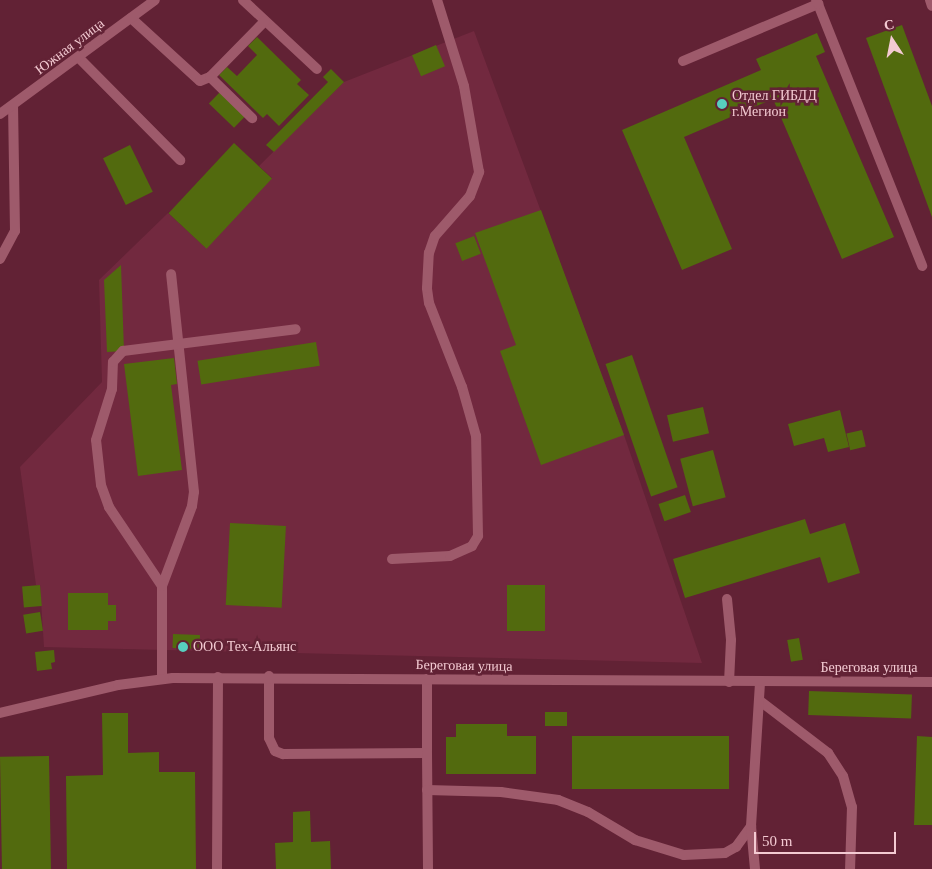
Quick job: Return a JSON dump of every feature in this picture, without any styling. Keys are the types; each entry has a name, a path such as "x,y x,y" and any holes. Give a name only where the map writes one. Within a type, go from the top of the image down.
{"street":[{"name":"Южная улица","path":"0,114 79,58 155,0"},
{"path":"243,0 317,69"},
{"path":"392,559 457,554 472,546 478,536 476,436 462,387 429,304 427,288 429,253 435,236 470,196 479,172 464,86 437,0"},
{"path":"930,0 932,6"},
{"path":"683,61 817,2 922,266"},
{"path":"131,18 195,79 210,77 265,21"},
{"path":"79,58 180,160"},
{"path":"210,77 252,118"},
{"path":"0,259 15,231 13,106"},
{"path":"162,679 162,586 192,506 194,492 180,344 171,274"},
{"path":"162,586 103,496 96,440 112,389 116,356 123,351 296,329"},
{"path":"727,599 731,640 729,682"},
{"path":"269,676 269,738 275,751 283,754 427,753"},
{"path":"217,869 218,677"},
{"name":"Береговая улица","path":"0,713 162,679 218,677 932,682"},
{"path":"427,679 428,869"},
{"path":"755,869 751,826 760,682"},
{"path":"760,701 828,752 839,769 852,807 850,869"},
{"path":"427,790 501,792 558,800 588,812 635,840 684,855 725,853 736,847 751,826"}],"shaded area":[{"path":"474,31 624,435 702,663 44,647 40,585 36,585 20,467 102,382 99,280 168,213 205,247 272,178 259,166 344,82"}],"building":[{"path":"902,25 932,106 932,217 866,38"},
{"path":"817,33 825,52 816,56 894,237 842,259 773,99 684,137 732,249 682,270 622,130 761,70 756,59"},
{"path":"257,37 301,80 297,84 309,95 279,126 267,114 263,118 219,75 227,67 237,76 257,55 248,46"},
{"path":"436,45 445,66 421,76 412,55"},
{"path":"331,69 344,82 274,152 266,145 328,82 323,77"},
{"path":"220,92 245,116 234,128 209,104"},
{"path":"234,143 272,178 207,249 169,213"},
{"path":"130,145 153,192 126,205 103,158"},
{"path":"541,210 624,435 541,465 500,351 516,345 475,233"},
{"path":"474,236 481,254 462,261 455,243"},
{"path":"121,265 124,351 107,352 104,280"},
{"path":"316,342 320,366 201,384 197,361"},
{"path":"632,355 678,487 651,496 606,364"},
{"path":"174,358 177,384 171,385 182,470 138,476 124,364"},
{"path":"703,407 709,433 673,442 667,415"},
{"path":"840,410 849,447 828,452 824,438 794,446 788,424"},
{"path":"862,430 866,447 850,450 846,434"},
{"path":"713,450 726,497 693,506 680,459"},
{"path":"685,495 691,512 664,521 659,504"},
{"path":"805,519 810,534 845,523 860,573 828,583 820,557 685,598 673,559"},
{"path":"230,523 286,526 282,608 226,605"},
{"path":"40,585 42,606 24,607 22,587"},
{"path":"507,585 545,585 545,631 507,631"},
{"path":"68,593 108,593 108,605 116,605 116,621 108,621 108,630 68,630"},
{"path":"40,612 43,631 26,633 23,615"},
{"path":"173,634 200,635 199,649 173,648"},
{"path":"799,638 803,660 791,662 787,640"},
{"path":"54,650 55,662 51,663 52,669 37,671 35,652"},
{"path":"809,691 912,695 911,719 808,715"},
{"path":"545,712 567,712 567,726 545,726"},
{"path":"102,713 128,713 128,753 159,752 159,772 195,772 196,869 67,869 66,776 103,775"},
{"path":"456,724 507,724 507,736 536,736 536,774 446,774 446,737 456,737"},
{"path":"572,736 729,736 729,789 572,789"},
{"path":"917,736 932,737 932,825 914,825"},
{"path":"49,756 51,869 2,869 0,757"},
{"path":"310,811 311,842 330,841 331,869 276,869 275,843 293,842 293,812"}],"place":[{"name":"Отдел ГИБДД г.Мегион","path":"722,104"},
{"name":"ООО Тех-Альянс","path":"183,647"}]}
